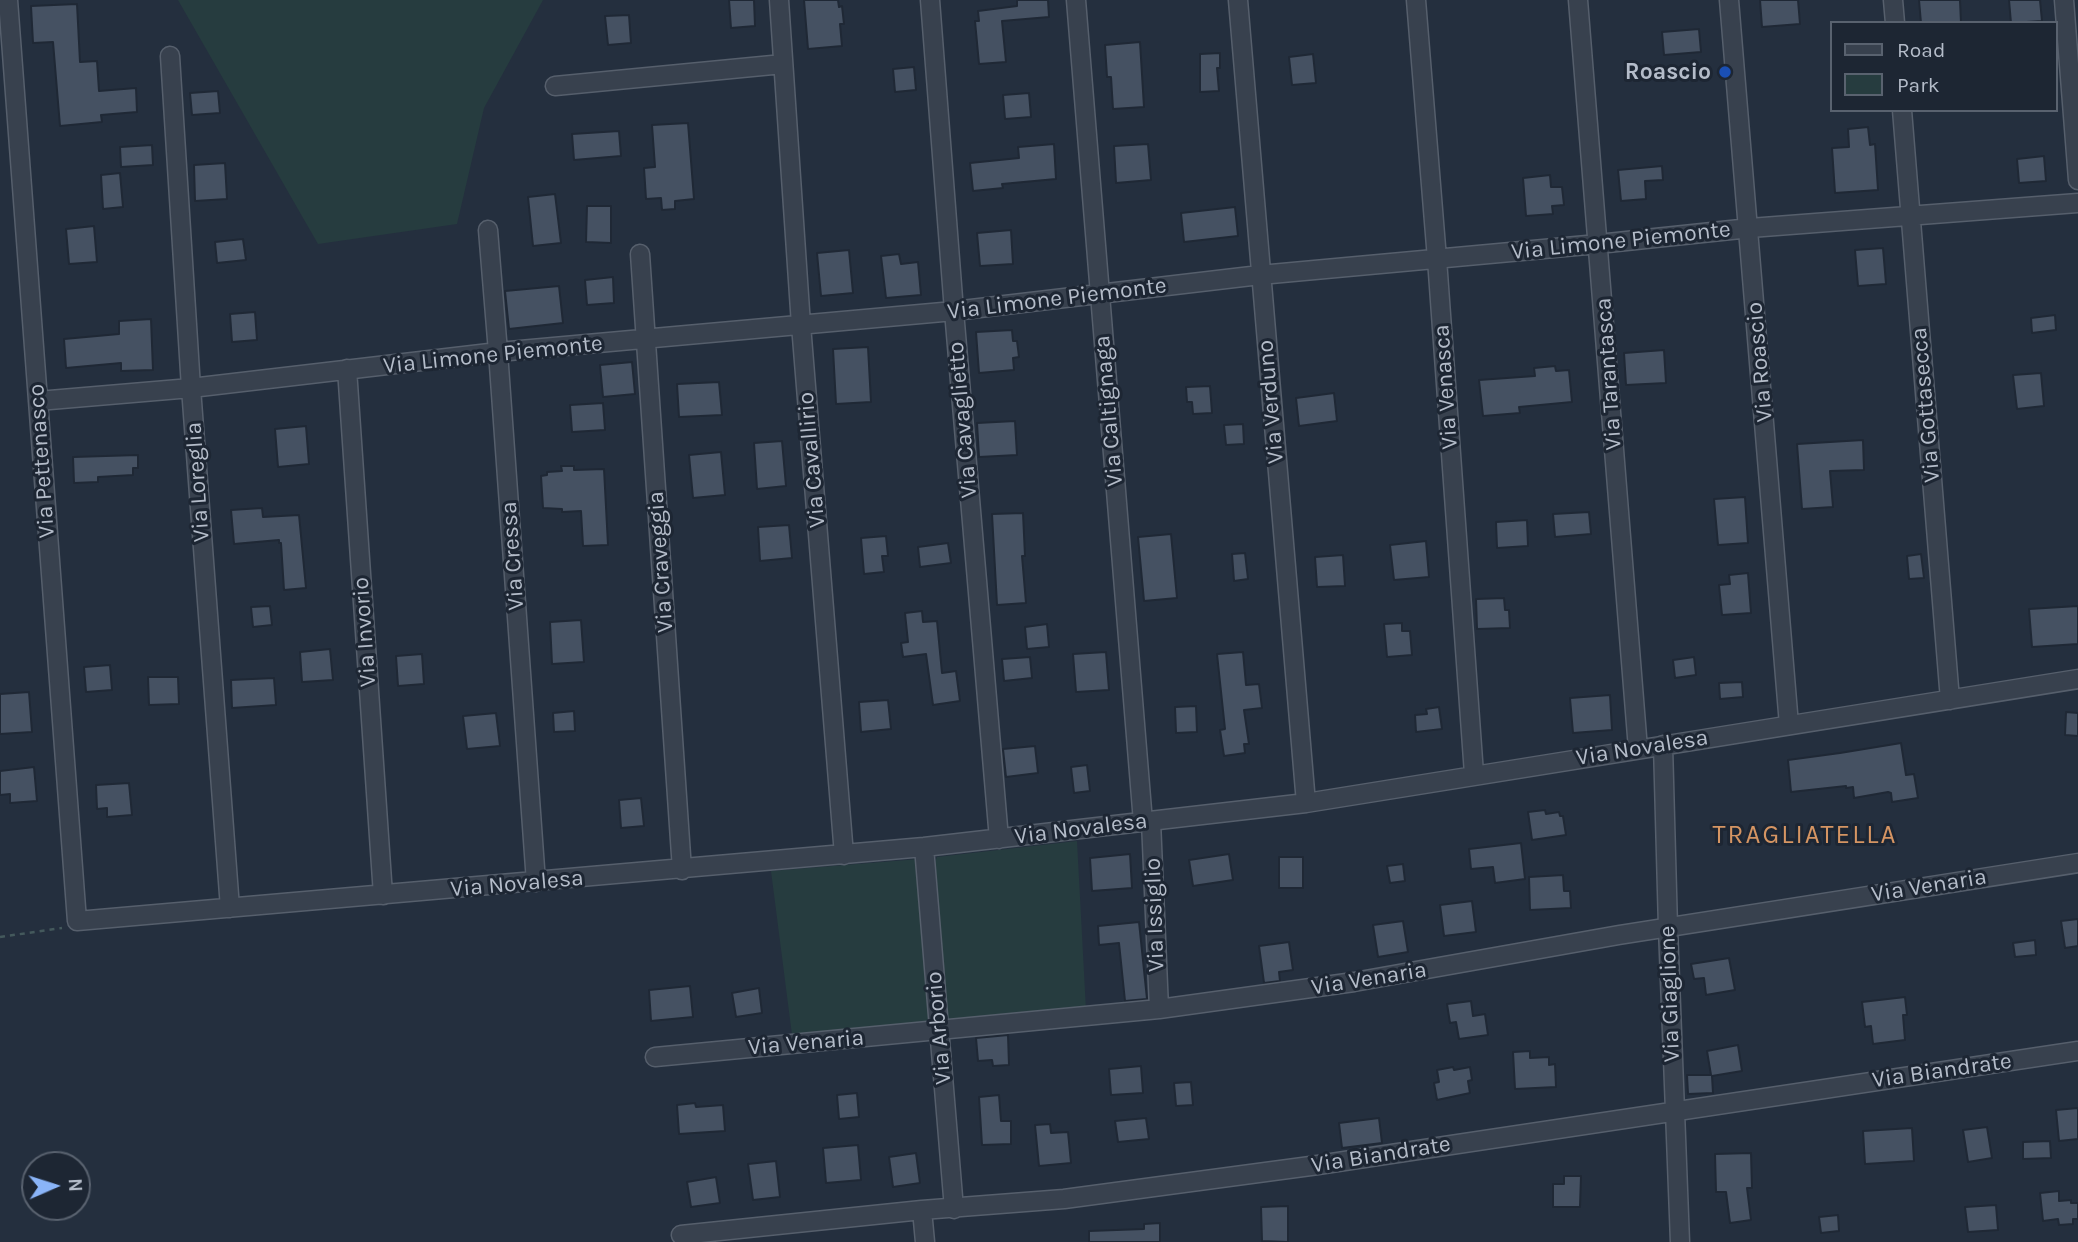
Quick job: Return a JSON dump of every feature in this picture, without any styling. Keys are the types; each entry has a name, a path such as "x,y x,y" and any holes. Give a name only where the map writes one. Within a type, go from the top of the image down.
{"street":[{"name":"Via Pettenasco","path":"8,0 78,921"},
{"name":"Via Cavallirio","path":"779,0 801,325 844,855"},
{"name":"Via Cavaglietto","path":"930,0 999,839"},
{"name":"Via Caltignaga","path":"1076,0 1147,822"},
{"name":"Via Verduno","path":"1238,0 1306,803"},
{"name":"Via Venasca","path":"1416,0 1474,774"},
{"name":"Via Tarantasca","path":"1578,0 1638,749"},
{"name":"Via Roascio","path":"1729,0 1789,725"},
{"path":"1893,0 1895,21"},
{"path":"2064,0 2078,180"},
{"name":"Via Loreglia","path":"170,56 191,388 230,908"},
{"path":"555,86 783,64"},
{"name":"Via Gottasecca","path":"1902,112 1950,700"},
{"name":"Via Limone Piemonte","path":"38,401 191,388 498,352 954,311 1260,275 1749,228 2078,203"},
{"name":"Via Cressa","path":"488,230 536,882"},
{"name":"Via Craveggia","path":"640,254 682,870"},
{"name":"Via Invorio","path":"347,369 383,895"},
{"name":"Via Novalesa","path":"78,921 844,855 1306,803 2078,679"},
{"name":"Via Giaglione","path":"1663,746 1681,1242"},
{"name":"Via Issiglio","path":"1147,822 1159,1009"},
{"name":"Via Arborio","path":"924,847 954,1209"},
{"name":"Via Venaria","path":"655,1057 1159,1009 1354,982 1668,928 2078,863"},
{"name":"Via Biandrate","path":"681,1235 922,1210 1064,1199 1305,1167 2078,1051"},
{"path":"922,1210 925,1242"}],"path":[{"path":"0,937 66,927 78,921"}],"green space":[{"path":"178,0 543,0 484,108 457,224 318,244"},
{"path":"1077,841 1086,1010 953,1024 945,1020 934,864 937,857"},
{"path":"919,859 929,1024 925,1027 792,1035 771,871"}],"building":[{"path":"729,0 754,0 755,26 731,28"},
{"path":"804,0 838,0 839,7 842,6 844,24 840,24 842,46 808,49"},
{"path":"1017,0 1048,0 1049,17 1002,21 1006,62 979,64 975,21 979,21 978,11 1017,6"},
{"path":"1760,0 1798,0 1800,24 1762,27"},
{"path":"1919,0 1960,0 1961,21 1921,21"},
{"path":"2009,0 2040,0 2042,21 2011,21"},
{"path":"77,4 80,62 97,61 99,91 136,88 137,112 101,115 102,122 60,126 53,42 33,43 31,6"},
{"path":"629,15 631,43 608,45 605,16"},
{"path":"1699,29 1701,52 1664,55 1662,32"},
{"path":"1140,42 1144,107 1113,109 1105,45"},
{"path":"1220,53 1220,68 1217,68 1219,91 1200,92 1200,54"},
{"path":"1313,54 1316,83 1292,85 1289,57"},
{"path":"914,67 916,90 895,92 893,69"},
{"path":"218,91 220,113 192,115 190,93"},
{"path":"1029,93 1031,117 1005,119 1003,95"},
{"path":"688,123 694,199 675,201 675,209 662,210 661,198 646,199 644,168 655,167 652,125"},
{"path":"1868,127 1870,145 1875,144 1878,190 1835,193 1832,148 1849,147 1848,129"},
{"path":"619,131 621,156 574,160 572,134"},
{"path":"1054,144 1056,179 1002,184 1003,188 973,191 970,163 1019,158 1018,147"},
{"path":"1148,144 1151,180 1116,183 1114,146"},
{"path":"152,145 153,165 121,167 120,147"},
{"path":"2044,156 2046,181 2019,183 2017,159"},
{"path":"225,163 227,199 195,201 194,165"},
{"path":"1662,166 1663,180 1645,181 1646,199 1621,201 1618,170"},
{"path":"120,173 123,207 103,209 101,175"},
{"path":"1550,175 1551,187 1562,187 1564,205 1552,206 1553,214 1526,216 1523,178"},
{"path":"555,194 561,243 533,246 528,197"},
{"path":"587,206 611,206 611,243 586,242"},
{"path":"1235,207 1238,236 1184,242 1181,213"},
{"path":"94,226 97,262 69,264 66,229"},
{"path":"1011,230 1013,264 980,266 977,233"},
{"path":"243,239 246,260 217,263 215,242"},
{"path":"1883,248 1886,284 1858,286 1855,250"},
{"path":"849,250 853,293 821,296 817,253"},
{"path":"899,254 901,264 918,262 921,295 886,298 881,256"},
{"path":"613,277 614,303 587,305 585,280"},
{"path":"559,286 563,323 509,329 505,291"},
{"path":"255,312 257,340 232,342 230,314"},
{"path":"2055,315 2056,330 2032,333 2031,318"},
{"path":"151,319 153,370 121,371 121,363 66,368 64,339 119,334 119,321"},
{"path":"1012,330 1019,357 1013,358 1014,370 979,373 976,332"},
{"path":"868,347 871,402 836,404 833,349"},
{"path":"1664,350 1666,383 1626,385 1624,353"},
{"path":"632,362 635,394 603,397 600,365"},
{"path":"1555,366 1556,371 1569,370 1572,402 1519,407 1520,413 1483,416 1479,380 1535,376 1534,368"},
{"path":"2041,373 2044,406 2017,409 2013,375"},
{"path":"719,382 722,415 679,417 677,384"},
{"path":"1210,386 1212,413 1193,414 1192,402 1187,402 1186,387"},
{"path":"1334,393 1337,421 1299,426 1296,398"},
{"path":"603,403 605,430 572,432 570,405"},
{"path":"1015,421 1017,455 979,457 977,423"},
{"path":"1243,424 1244,444 1226,445 1224,425"},
{"path":"306,426 309,464 278,467 275,429"},
{"path":"1863,440 1864,470 1830,471 1833,507 1802,509 1797,444"},
{"path":"782,441 786,486 757,489 754,443"},
{"path":"721,452 725,495 693,498 689,455"},
{"path":"138,455 138,468 133,468 133,475 98,477 98,482 74,483 73,457"},
{"path":"561,466 574,466 574,470 604,469 608,545 583,546 581,511 562,512 562,509 543,508 541,476 547,475 547,472 562,471"},
{"path":"1745,497 1748,543 1718,545 1714,499"},
{"path":"262,508 263,517 299,515 306,588 284,590 279,540 234,544 231,510"},
{"path":"1589,512 1591,534 1555,537 1553,514"},
{"path":"1023,513 1025,556 1022,556 1026,603 997,605 992,514"},
{"path":"1527,520 1528,546 1497,548 1496,522"},
{"path":"789,525 792,558 760,561 758,527"},
{"path":"1171,534 1177,598 1144,601 1138,537"},
{"path":"886,536 888,556 882,556 884,572 864,574 861,538"},
{"path":"1426,541 1429,577 1394,580 1390,545"},
{"path":"948,543 951,563 920,567 918,547"},
{"path":"1245,553 1248,579 1234,581 1232,554"},
{"path":"1921,554 1924,578 1909,579 1907,556"},
{"path":"1343,555 1345,586 1317,587 1315,557"},
{"path":"1748,573 1751,613 1722,615 1719,585 1730,584 1729,575"},
{"path":"1504,598 1505,610 1509,610 1510,628 1477,629 1476,599"},
{"path":"270,606 272,625 253,627 251,607"},
{"path":"2078,606 2078,644 2032,647 2029,609"},
{"path":"922,611 923,622 937,621 942,673 956,671 960,701 933,705 926,654 903,657 901,643 908,642 905,613"},
{"path":"581,620 584,662 552,664 550,622"},
{"path":"1402,623 1402,631 1410,631 1412,655 1387,657 1384,624"},
{"path":"1047,624 1049,647 1027,649 1025,627"},
{"path":"330,649 333,680 302,682 300,652"},
{"path":"1106,652 1109,690 1076,692 1073,654"},
{"path":"1243,652 1246,685 1259,684 1262,708 1244,710 1249,744 1244,744 1245,753 1224,756 1220,730 1225,729 1217,654"},
{"path":"422,654 424,684 398,686 396,656"},
{"path":"1030,657 1032,678 1004,681 1002,659"},
{"path":"1694,657 1696,675 1675,678 1673,660"},
{"path":"110,665 112,690 86,692 84,667"},
{"path":"148,677 178,677 179,704 149,705"},
{"path":"274,678 276,705 232,708 231,680"},
{"path":"1742,682 1743,697 1720,699 1719,683"},
{"path":"29,692 32,732 0,734 0,694"},
{"path":"1610,695 1612,730 1573,733 1570,698"},
{"path":"888,700 891,729 861,732 859,702"},
{"path":"1196,706 1197,732 1176,733 1175,707"},
{"path":"1439,707 1442,729 1416,732 1415,715 1427,714 1426,709"},
{"path":"574,711 575,731 554,732 553,713"},
{"path":"2066,712 2078,713 2078,736 2065,735"},
{"path":"496,713 500,746 467,749 463,716"},
{"path":"1901,743 1906,775 1914,774 1918,798 1892,802 1891,793 1888,792 1854,798 1853,787 1846,786 1791,792 1788,760"},
{"path":"1035,746 1038,773 1006,777 1003,749"},
{"path":"1087,765 1090,791 1074,793 1071,767"},
{"path":"34,767 37,801 10,803 10,794 0,795 0,771"},
{"path":"129,783 132,815 107,817 107,808 97,809 96,785"},
{"path":"641,798 644,826 621,828 619,800"},
{"path":"1545,810 1546,814 1559,812 1560,816 1563,816 1566,835 1532,840 1528,812"},
{"path":"1521,843 1525,879 1495,883 1493,867 1471,869 1469,849"},
{"path":"1130,854 1132,888 1092,891 1090,858"},
{"path":"1229,854 1233,880 1193,886 1189,860"},
{"path":"1279,857 1303,857 1303,888 1279,888"},
{"path":"1403,864 1405,881 1390,883 1387,866"},
{"path":"1563,875 1564,891 1570,891 1571,908 1530,910 1529,877"},
{"path":"1472,901 1476,932 1444,936 1440,905"},
{"path":"2078,919 2078,946 2065,948 2061,921"},
{"path":"1403,921 1408,952 1378,957 1373,925"},
{"path":"1139,922 1147,999 1125,1001 1119,943 1099,945 1098,926"},
{"path":"2035,940 2036,955 2015,957 2013,943"},
{"path":"1289,942 1293,970 1279,972 1280,981 1264,983 1259,946"},
{"path":"1729,958 1735,990 1706,995 1704,978 1694,979 1691,964"},
{"path":"690,986 693,1017 651,1021 649,990"},
{"path":"759,988 762,1013 736,1017 732,993"},
{"path":"1905,997 1905,1040 1873,1044 1871,1026 1865,1027 1862,1002"},
{"path":"1471,1001 1473,1016 1485,1014 1488,1035 1459,1039 1456,1022 1450,1023 1447,1004"},
{"path":"1008,1035 1009,1065 993,1066 992,1060 978,1061 976,1038"},
{"path":"1738,1045 1742,1071 1712,1076 1713,1093 1688,1094 1687,1075 1711,1075 1707,1051"},
{"path":"1530,1051 1530,1058 1549,1057 1549,1065 1555,1064 1556,1087 1515,1089 1513,1052"},
{"path":"1141,1066 1143,1093 1111,1095 1109,1069"},
{"path":"1453,1067 1454,1070 1470,1067 1470,1093 1437,1100 1434,1083 1439,1082 1437,1070"},
{"path":"1191,1082 1193,1105 1176,1106 1174,1083"},
{"path":"857,1093 859,1117 839,1119 837,1095"},
{"path":"999,1095 1001,1121 1011,1121 1011,1144 982,1145 979,1097"},
{"path":"695,1103 696,1107 723,1105 725,1131 679,1134 677,1105"},
{"path":"2078,1108 2078,1139 2059,1141 2056,1110"},
{"path":"1146,1118 1149,1139 1118,1142 1115,1121"},
{"path":"1379,1118 1382,1143 1342,1148 1339,1123"},
{"path":"1050,1124 1051,1133 1068,1132 1071,1163 1039,1166 1035,1125"},
{"path":"1987,1127 1992,1158 1968,1162 1963,1130"},
{"path":"1912,1128 1914,1161 1865,1164 1863,1131"},
{"path":"2050,1141 2051,1158 2023,1159 2023,1142"},
{"path":"858,1145 861,1180 826,1183 823,1148"},
{"path":"916,1153 920,1183 893,1187 889,1157"},
{"path":"1751,1153 1752,1188 1747,1188 1751,1220 1730,1223 1726,1192 1716,1192 1715,1154"},
{"path":"776,1161 780,1197 753,1200 748,1164"},
{"path":"1564,1176 1581,1176 1580,1207 1553,1207 1553,1184 1564,1184"},
{"path":"716,1177 720,1203 691,1207 687,1182"},
{"path":"2059,1191 2059,1201 2071,1200 2071,1203 2078,1203 2078,1219 2073,1219 2073,1224 2059,1225 2058,1219 2043,1221 2040,1193"},
{"path":"1996,1205 1998,1230 1968,1232 1965,1207"},
{"path":"1288,1206 1288,1242 1262,1241 1261,1207"},
{"path":"1838,1215 1839,1231 1821,1233 1819,1217"},
{"path":"1160,1223 1160,1242 1089,1242 1089,1231 1144,1229 1144,1224"}],"place":[{"name":"Roascio","path":"1725,72"}],"district":[{"name":"TRAGLIATELLA","path":"1805,836"}]}
